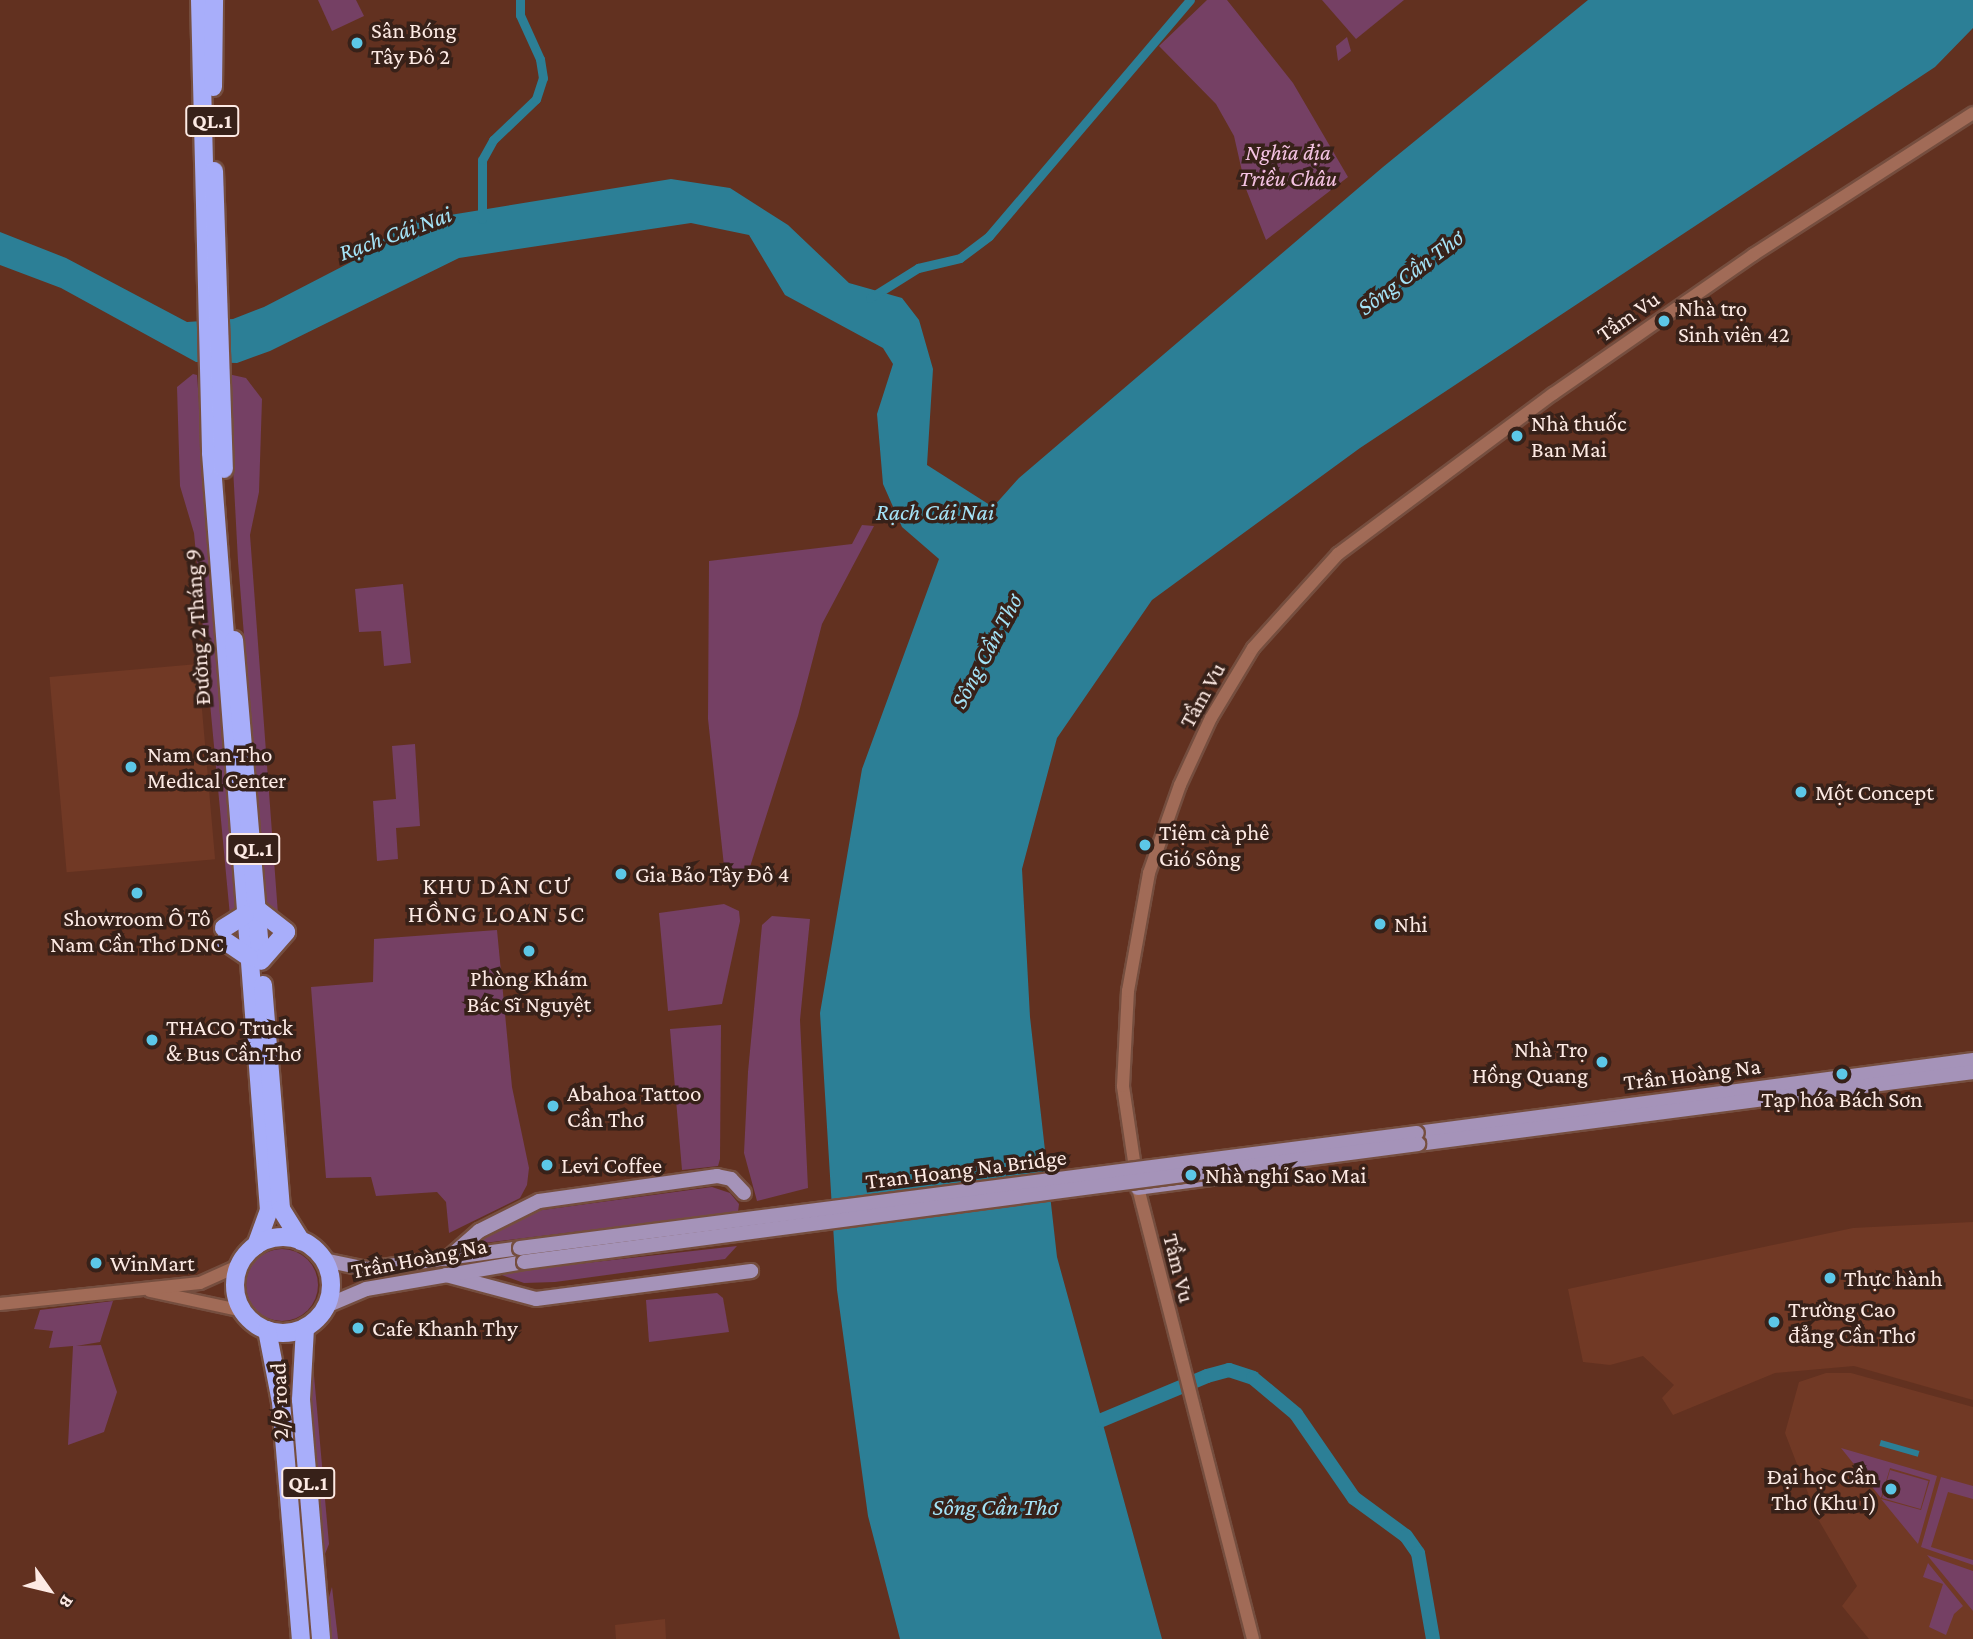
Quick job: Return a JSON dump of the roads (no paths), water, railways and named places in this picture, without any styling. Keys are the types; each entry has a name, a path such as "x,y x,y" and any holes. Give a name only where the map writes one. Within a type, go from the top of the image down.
{"highway":[{"name":"Đường 2 Tháng 9","path":"200,0 217,452 251,912 282,1209 301,1241"},
{"name":"Đường 2 Tháng 9","path":"209,242 215,0"},
{"path":"251,912 286,932 255,959 225,934 251,912"},
{"name":"Đường 2 Tháng 9","path":"255,959 269,1210 256,1245"},
{"path":"278,1238 301,1241 324,1260 331,1283 326,1306 305,1328 290,1332 267,1330 243,1311 236,1288 240,1265 256,1245 278,1238"},
{"name":"2/9 road","path":"305,1328 301,1400 321,1639"},
{"name":"2/9 road","path":"267,1330 281,1402 301,1639"}],"main road":[{"name":"Trần Hoàng Na","path":"1424,1138 1973,1060"},
{"name":"Trần Hoàng Na","path":"1606,1113 1973,1072"},
{"path":"1135,1167 1417,1128 1424,1138 1419,1150 1138,1188"},
{"name":"Tran Hoang Na Bridge","path":"522,1255 1424,1138"},
{"path":"447,1259 478,1231 539,1201 717,1176 731,1179 744,1193"},
{"name":"Trần Hoàng Na","path":"324,1260 367,1269 447,1259 522,1255"},
{"name":"Trần Hoàng Na","path":"326,1306 366,1289 446,1275 522,1255"},
{"path":"446,1275 536,1299 751,1271"}],"street":[{"name":"Tầm Vu","path":"1253,1639 1184,1377 1138,1188 1123,1086 1128,991 1149,873 1180,785 1211,718 1253,648 1338,554 1491,439 1753,255 1973,113"},
{"path":"0,1304 209,1281 240,1265"},
{"path":"135,1288 243,1311"}],"water":[{"name":"Sông Cần Thơ","path":"1588,0 1973,0 1973,28 1935,67 1360,448 1152,600 1057,738 1022,869 1030,1017 1057,1257 1162,1639 900,1639 868,1516 837,1290 820,1013 862,769 939,559 902,527 883,484 877,414 893,364 883,348 785,295 749,235 691,223 459,258 270,351 237,363 196,362 61,288 0,265 0,232 66,258 187,322 233,319 264,307 353,261 407,222 671,179 730,188 788,225 849,283 902,298 919,320 933,369 927,465 993,507 1019,478 1383,167"},
{"path":"1881,1440 1919,1451 1918,1457 1879,1446"}],"waterway":[{"path":"482,219 482,160 493,140 536,99 543,78 540,59 520,15 520,0"},
{"path":"870,298 918,268 960,258 989,236 1190,0"},
{"path":"1102,1420 1207,1376 1229,1370 1253,1378 1296,1414 1354,1498 1406,1536 1418,1553 1433,1639"}],"place":[{"name":"Sân Bóng Tây Đô 2","path":"357,43"},
{"name":"Nhà trọ Sinh viên 42","path":"1664,321"},
{"name":"Nhà thuốc Ban Mai","path":"1517,436"},
{"name":"Nam Can Tho Medical Center","path":"131,767"},
{"name":"Một Concept","path":"1801,792"},
{"name":"Tiệm cà phê Gió Sông","path":"1145,845"},
{"name":"Gia Bảo Tây Đô 4","path":"621,874"},
{"name":"Showroom Ô Tô Nam Cần Thơ DNC","path":"137,893"},
{"name":"Nhi","path":"1380,924"},
{"name":"Phòng Khám Bác Sĩ Nguyệt","path":"529,951"},
{"name":"THACO Truck & Bus Cần Thơ","path":"152,1040"},
{"name":"Nhà Trọ Hồng Quang","path":"1602,1062"},
{"name":"Tạp hóa Bách Sơn","path":"1842,1074"},
{"name":"Abahoa Tattoo Cần Thơ","path":"553,1106"},
{"name":"Levi Coffee","path":"547,1165"},
{"name":"Nhà nghỉ Sao Mai","path":"1191,1175"},
{"name":"WinMart","path":"96,1263"},
{"name":"Thực hành","path":"1830,1278"},
{"name":"Trường Cao đẳng Cần Thơ","path":"1774,1322"},
{"name":"Cafe Khanh Thy","path":"358,1328"},
{"name":"Đại học Cần Thơ (Khu I)","path":"1891,1489"}],"district":[{"name":"KHU DÂN CƯ HỒNG LOAN 5C","path":"497,900"}],"park label":[{"name":"Nghĩa địa Triều Châu","path":"1288,165"}],"water label":[{"name":"Rạch Cái Nai","path":"395,233"},
{"name":"Rạch Cái Nai","path":"935,512"}]}
